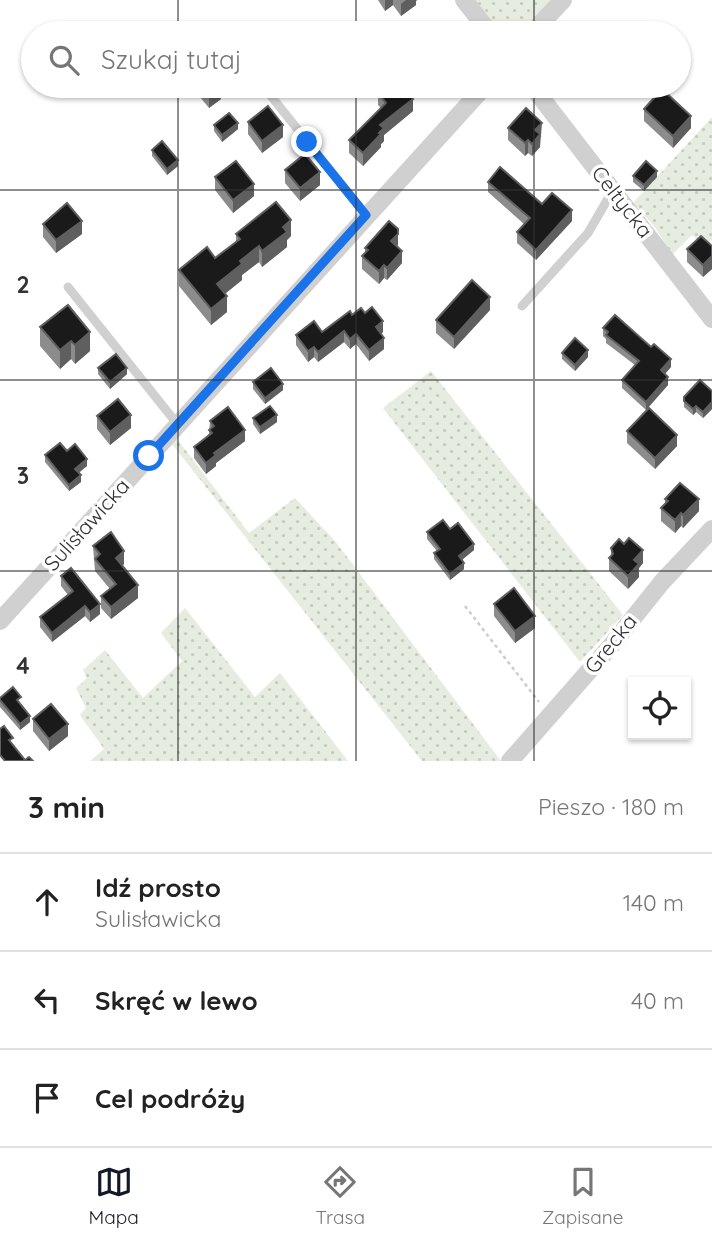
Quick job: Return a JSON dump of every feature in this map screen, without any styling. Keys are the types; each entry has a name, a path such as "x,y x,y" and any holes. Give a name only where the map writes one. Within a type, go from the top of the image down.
{"street":[{"path":"464,0 481,21"},
{"path":"543,21 563,0"},
{"name":"Sulisławicka","path":"0,621 474,98"},
{"name":"Celtycka","path":"541,98 712,319"},
{"name":"Grecka","path":"510,761 610,647 662,582 712,528"}],"lane":[{"path":"273,98 366,215"},
{"path":"522,306 588,233 612,190"},
{"path":"68,288 178,425"}],"path":[{"path":"465,606 551,715"}],"shaded area":[{"path":"474,0 554,0 534,21 491,21"},
{"path":"712,117 712,240 704,245 692,235 672,255 655,227 633,203"},
{"path":"431,371 623,615 580,662 383,408"},
{"path":"177,439 249,533 295,498 335,541 501,761 422,761 172,444"},
{"path":"185,608 255,697 280,673 348,761 90,761 104,749 80,715 86,708 76,688 87,678 83,670 105,650 143,698 182,661 161,633"}],"building":[{"path":"382,98 413,99 380,125 384,128 379,133 381,134 363,153 349,140 386,103"},
{"path":"654,98 672,98 691,116 673,136 644,109"},
{"path":"268,106 283,125 262,141 248,122"},
{"path":"526,108 542,123 535,130 540,134 532,144 528,140 525,143 508,128"},
{"path":"229,113 238,123 222,135 214,125"},
{"path":"162,141 178,160 167,169 152,150"},
{"path":"305,154 320,172 300,188 285,170"},
{"path":"236,161 254,184 233,200 215,177"},
{"path":"646,161 657,171 644,185 633,176"},
{"path":"500,167 542,204 552,193 572,210 536,250 517,232 530,218 488,182"},
{"path":"276,202 291,220 283,227 287,232 262,251 259,246 217,284 227,296 211,309 179,270 207,247 215,258 240,239 236,234"},
{"path":"67,203 82,221 56,240 43,224"},
{"path":"389,221 398,229 398,234 391,241 402,251 387,268 384,265 379,271 362,256 368,250 365,248"},
{"path":"701,236 712,246 712,256 703,265 687,249"},
{"path":"472,280 490,297 454,337 436,320"},
{"path":"68,305 90,332 75,345 71,341 60,350 40,327"},
{"path":"372,307 383,321 376,327 384,338 369,350 356,334 350,339 344,331 318,352 314,347 308,351 296,335 314,321 322,332 350,311 352,315 361,308 365,313"},
{"path":"615,315 651,347 654,344 671,359 661,370 668,377 646,402 622,380 639,361 606,335 608,332 603,328"},
{"path":"575,338 588,350 575,365 562,353"},
{"path":"116,354 127,368 110,382 98,368"},
{"path":"271,368 283,384 265,398 253,382"},
{"path":"700,380 712,391 712,402 703,412 696,406 693,409 684,401 684,397"},
{"path":"118,399 131,415 110,432 97,416"},
{"path":"270,406 277,415 260,427 253,418"},
{"path":"228,407 245,430 214,453 216,455 206,463 194,447 212,433 209,430 214,426 210,421"},
{"path":"649,408 677,435 655,458 627,431"},
{"path":"60,443 67,451 75,444 87,459 75,469 81,475 69,485 45,455"},
{"path":"680,483 699,499 675,520 661,508 668,501 665,499"},
{"path":"443,520 450,529 458,523 474,544 459,556 464,563 450,574 434,553 440,549 427,532"},
{"path":"111,532 124,551 116,558 138,585 111,607 101,596 116,584 95,559 100,554 93,546"},
{"path":"629,538 643,550 634,560 639,564 628,576 609,558 613,554 611,548 619,539 624,544"},
{"path":"71,568 100,604 90,612 85,606 52,633 40,617 73,591 61,576"},
{"path":"514,588 535,616 515,631 494,604"},
{"path":"13,687 21,697 17,700 30,716 20,724 0,700"},
{"path":"51,704 68,724 49,739 33,719"},
{"path":"4,726 13,738 9,740 25,760 29,757 33,761 5,761 0,755 0,729"}],"route":[{"path":"149,456 366,215 307,142"}]}
